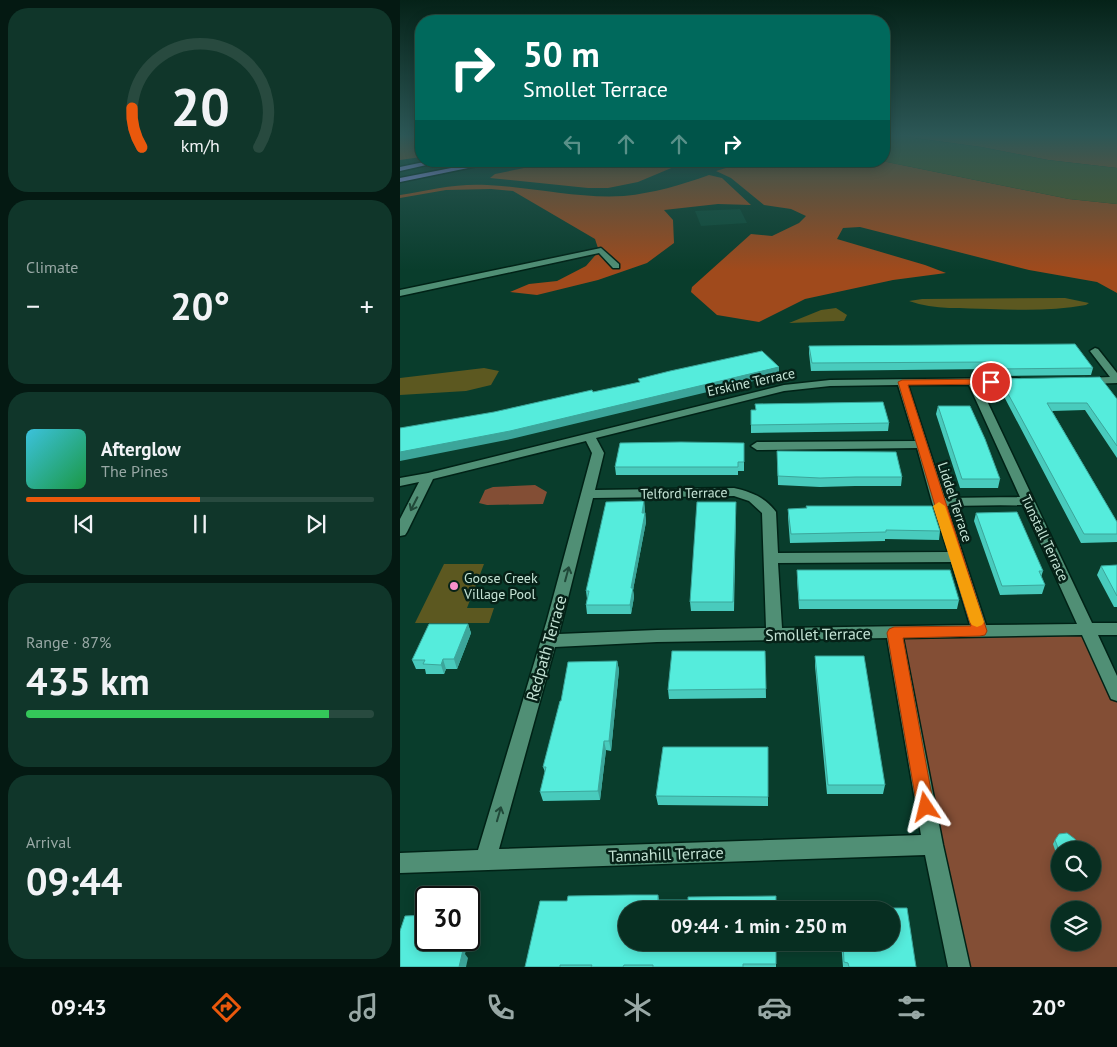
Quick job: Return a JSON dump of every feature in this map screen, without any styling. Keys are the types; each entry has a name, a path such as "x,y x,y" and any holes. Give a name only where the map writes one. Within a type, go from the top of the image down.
{"street":[{"path":"400,293 601,250 616,266"},
{"path":"1095,351 1117,380"},
{"path":"1078,381 1117,380"},
{"name":"Erskine Terrace","path":"400,482 428,477 784,388 830,383 1030,381"},
{"name":"Liddel Terrace","path":"902,382 938,502 980,631"},
{"name":"Tunstall Terrace","path":"973,382 1117,694"},
{"name":"Redpath Terrace","path":"486,861 549,641 598,453 589,436"},
{"path":"757,446 921,444"},
{"path":"400,532 428,477"},
{"name":"Telford Terrace","path":"588,494 734,492 747,494 762,502 769,512 774,635"},
{"path":"938,502 1028,502"},
{"path":"771,558 957,557"},
{"name":"Smollet Terrace","path":"549,641 657,636 1117,629"},
{"path":"894,633 933,845 959,967"},
{"name":"Tannahill Terrace","path":"400,863 933,845"}],"shaded area":[{"path":"501,179 645,179 608,188 588,188"},
{"path":"697,179 723,179 751,205 718,204 664,210 673,220 674,243 647,263 598,280 537,295 510,292 529,284 557,281 586,266 599,251 595,239 513,191 491,189 446,190 400,198 400,195 433,189 476,185 504,186 590,196 624,196 646,193"},
{"path":"732,179 971,179 1069,199 1117,204 1117,293 1097,282 1029,270 860,227 843,228 837,239 946,273 893,280 805,299 759,322 717,315 691,292 692,287 751,234 772,236 799,223 806,216 791,209 764,205"},
{"path":"971,179 1117,179 1117,204 1069,199"},
{"path":"740,209 747,223 701,226 695,211"},
{"path":"1065,298 1089,303 1062,308 1014,310 939,307 909,301 922,299"},
{"path":"836,308 847,315 844,321 789,323 821,310"},
{"path":"484,368 499,371 491,385 466,391 400,395 400,378"},
{"path":"535,485 547,492 543,504 487,505 479,503 485,490 493,487"},
{"name":"Goose Creek Village Pool","path":"444,564 484,564 467,608 494,608 489,623 415,623"},
{"path":"1087,629 1117,694 1117,967 959,967 894,633"}],"building":[{"path":"1075,344 1093,368 995,369 991,362 812,363 809,346"},
{"path":"762,351 779,367 510,431 400,452 400,428 494,412 592,390 593,392 640,382 638,379 670,371"},
{"path":"1100,377 1117,399 1117,446 1087,403 1047,403 1117,522 1117,534 1084,534 1000,379"},
{"path":"883,402 889,423 751,425 751,410 756,410 755,404"},
{"path":"938,406 970,406 1000,479 962,479"},
{"path":"620,443 744,443 744,462 738,462 738,467 615,467"},
{"path":"777,451 896,452 902,477 820,478 778,476"},
{"path":"644,501 642,513 645,513 631,588 633,588 630,605 586,605 589,591 586,591 606,502"},
{"path":"697,502 736,502 733,602 690,602"},
{"path":"806,506 932,506 940,531 886,530 886,532 791,534 788,509 807,508"},
{"path":"1017,512 1043,571 1039,571 1045,585 1002,586 976,513"},
{"path":"1117,565 1117,596 1101,566"},
{"path":"797,570 950,570 959,600 799,600"},
{"path":"429,624 468,624 454,659 443,659 441,665 423,664 425,660 412,660"},
{"path":"672,651 765,651 766,689 668,690"},
{"path":"815,656 864,656 885,785 828,785"},
{"path":"617,661 609,741 604,741 598,791 540,792 546,767 543,767 561,701 568,662"},
{"path":"663,747 768,747 768,797 656,796"},
{"path":"1067,833 1076,841 1055,841 1059,834"},
{"path":"658,895 658,900 688,900 688,897 776,896 776,901 618,901 618,951 776,951 776,964 743,964 743,967 653,967 653,965 624,965 623,967 591,967 592,965 560,965 560,967 525,967 540,901 567,901 568,896"},
{"path":"900,908 907,908 916,967 849,967 848,963 844,962 843,951 900,951"},
{"path":"405,916 415,916 415,951 463,951 459,967 400,967 400,931"}],"slow traffic":[{"path":"939,506 977,622"}],"place":[{"name":"Goose Creek Village Pool","path":"454,586"}],"route":[{"path":"926,807 894,633 980,631 938,502 902,382 991,382"}]}
